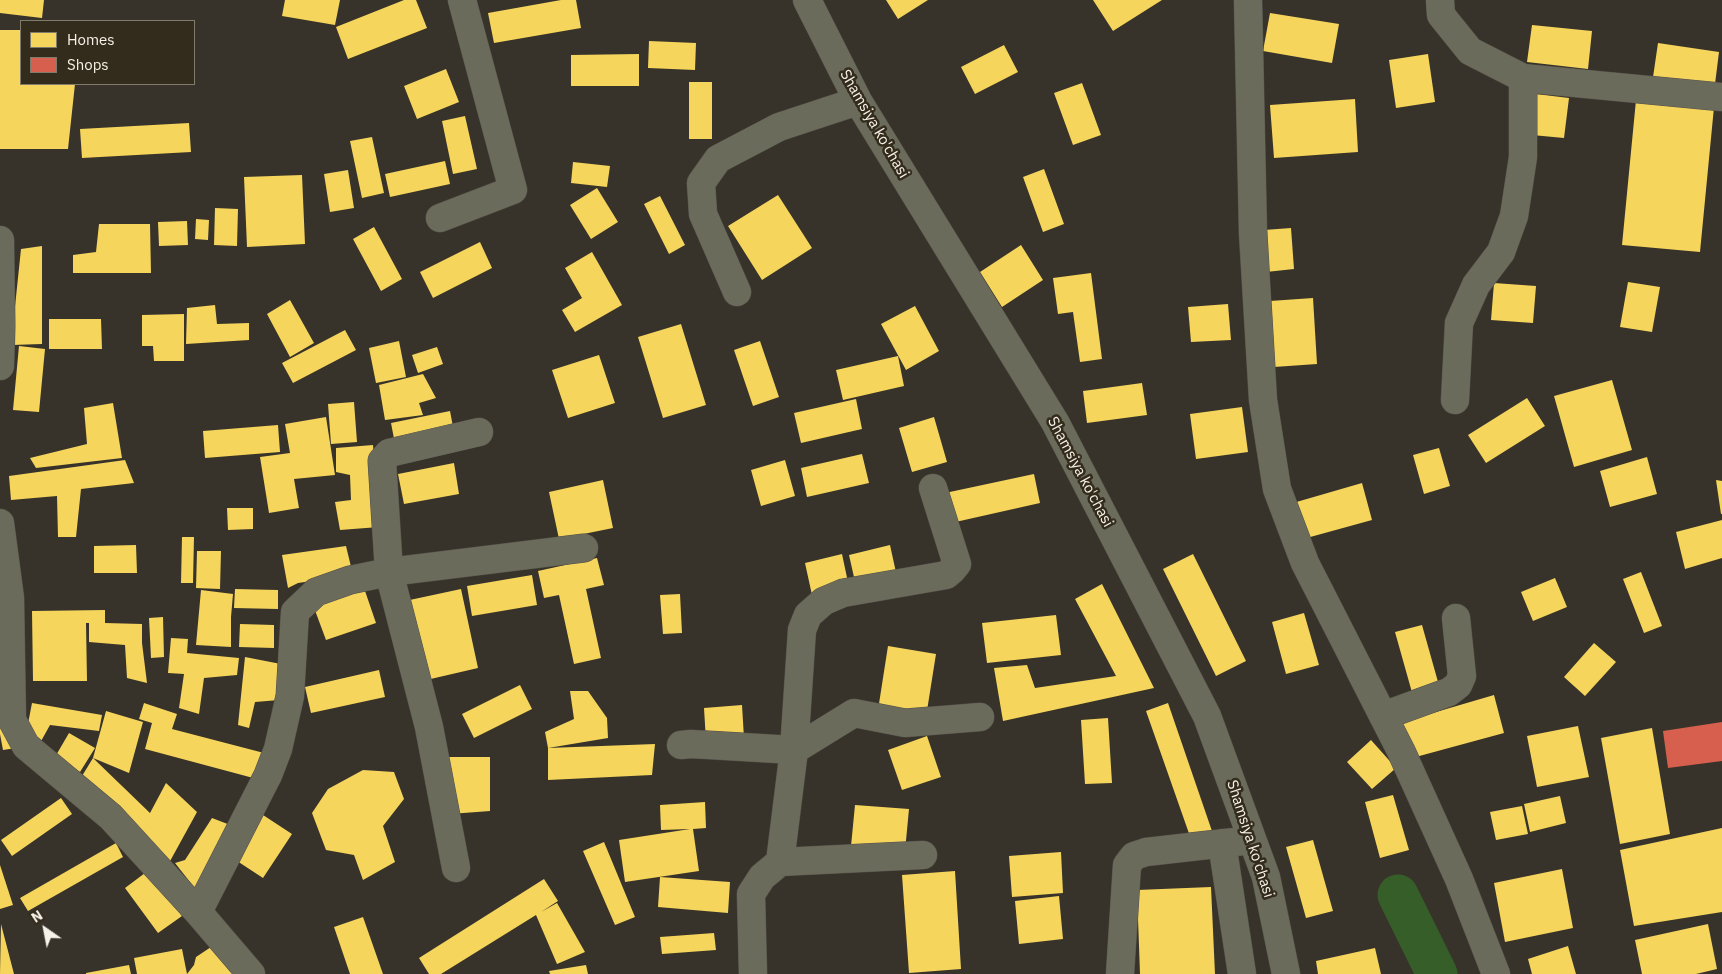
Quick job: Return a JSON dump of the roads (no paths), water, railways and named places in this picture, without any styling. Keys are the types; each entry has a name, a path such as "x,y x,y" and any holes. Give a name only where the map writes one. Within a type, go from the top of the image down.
{"street":[{"path":"440,218 514,190 462,0"},
{"name":"Shamsiya ko'chasi","path":"807,0 858,100 1055,422 1207,716 1266,877 1286,974"},
{"path":"1248,0 1254,252 1263,400 1277,489 1305,563 1383,716 1459,879 1496,974"},
{"path":"1440,0 1441,16 1470,51 1523,78 1722,97"},
{"path":"1455,400 1458,323 1476,285 1501,252 1514,216 1523,157 1523,78"},
{"path":"737,292 703,214 701,183 718,158 779,127 858,100"},
{"path":"0,240 2,326 0,366"},
{"path":"456,868 429,726 389,572 382,461 384,456 389,453 478,432"},
{"path":"780,862 794,750 802,630 808,615 824,601 843,593 946,575 957,564 933,488"},
{"path":"0,523 12,720 26,746 111,817 252,974"},
{"path":"198,912 268,774 278,749 290,696 295,612 316,592 350,580 389,572 584,548"},
{"path":"1383,716 1449,692 1458,685 1462,676 1456,618"},
{"path":"681,745 794,750 854,713 904,723 980,717"},
{"path":"1120,974 1127,865 1134,856 1146,852 1252,840"},
{"path":"1222,843 1242,974"},
{"path":"753,974 751,894 762,877 780,862 922,855"}],"waterway":[{"path":"1398,895 1437,974"}]}
